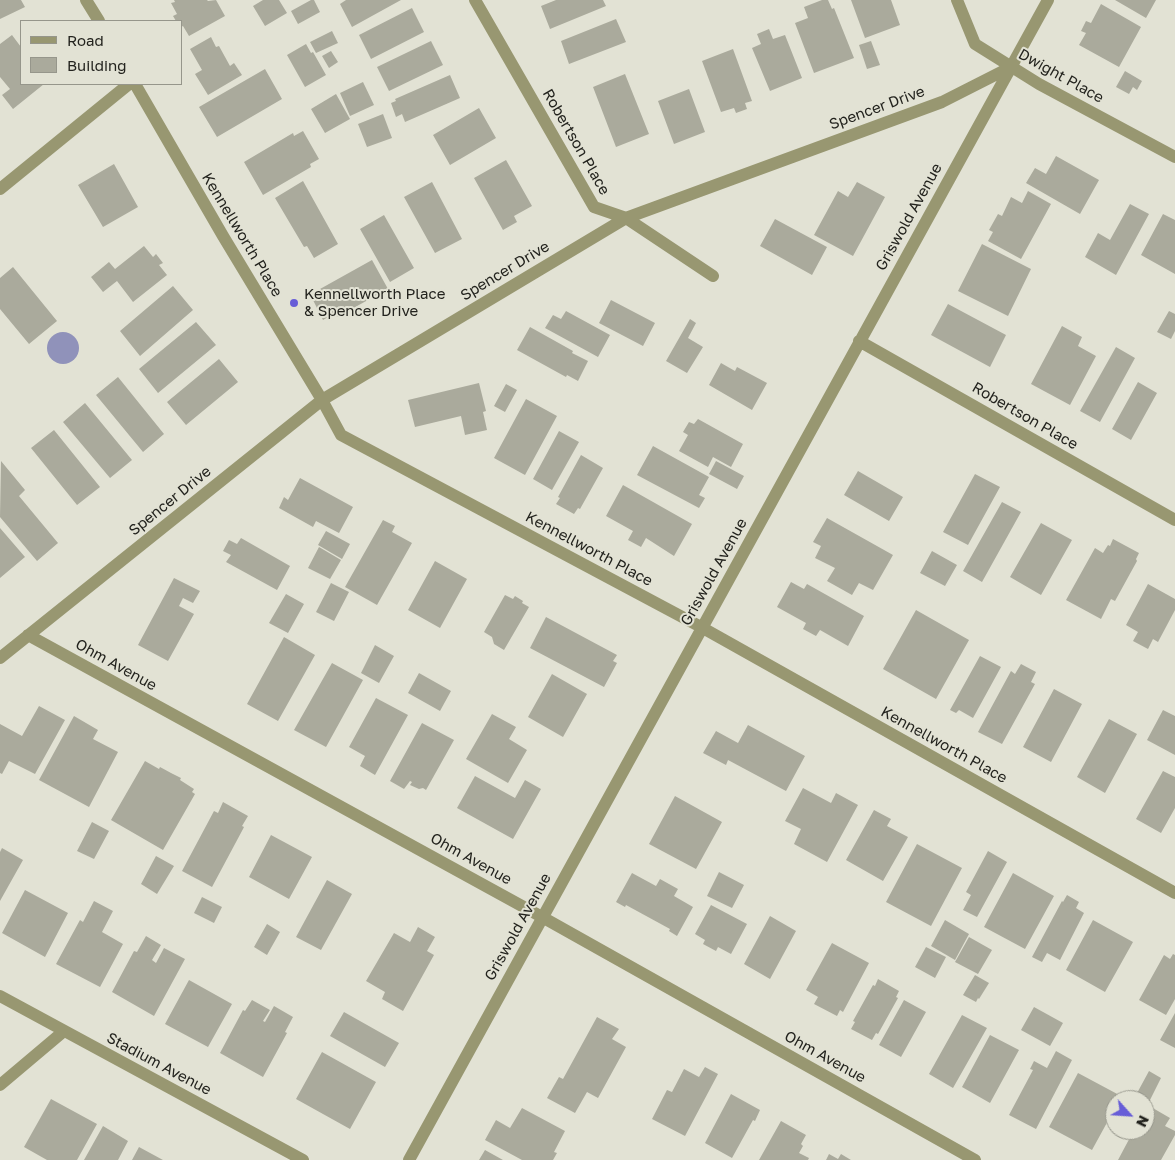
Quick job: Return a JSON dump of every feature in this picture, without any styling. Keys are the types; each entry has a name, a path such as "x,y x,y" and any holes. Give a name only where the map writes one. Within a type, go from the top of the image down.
{"street":[{"path":"86,0 98,20"},
{"name":"Robertson Place","path":"475,0 594,207 626,218 713,276"},
{"name":"Dwight Place","path":"957,0 975,44 1011,67 1175,157"},
{"name":"Griswold Avenue","path":"409,1160 1048,0"},
{"name":"Spencer Drive","path":"0,658 322,400 626,218 942,102 1011,67"},
{"path":"0,189 128,85"},
{"name":"Kennellworth Place","path":"136,85 341,435 701,627 1175,893"},
{"name":"Robertson Place","path":"859,340 1175,520"},
{"name":"Ohm Avenue","path":"28,635 542,917 975,1160"},
{"name":"Stadium Avenue","path":"0,996 303,1160"},
{"path":"0,1085 64,1031"}],"water":[{"path":"63,332 69,333 74,337 78,342 78,354 74,359 69,363 63,364 57,363 52,359 48,354 47,348 48,342 52,337 57,333"}],"building":[{"path":"0,0 21,0 25,7 0,19"},
{"path":"174,0 216,0 225,16 189,36 182,26 182,20 175,20 173,16 177,14 171,3 175,2"},
{"path":"263,0 279,0 287,13 265,26 253,6"},
{"path":"314,0 320,12 298,24 291,11"},
{"path":"346,0 401,0 352,27 340,4"},
{"path":"556,0 603,0 606,6 550,29 541,6"},
{"path":"822,0 828,0 832,9 834,8 854,58 814,73 795,23 808,18 804,7"},
{"path":"851,0 891,0 900,25 865,38"},
{"path":"1115,0 1156,0 1146,18"},
{"path":"1101,4 1141,27 1119,67 1079,45 1086,33 1081,31 1086,21 1091,23"},
{"path":"412,8 424,32 371,59 359,35"},
{"path":"616,19 626,42 569,64 561,41"},
{"path":"769,29 773,39 785,35 802,78 770,91 752,48 761,44 757,34"},
{"path":"332,31 338,43 316,53 310,42"},
{"path":"12,35 20,46 20,85 43,85 13,109 2,95 10,89 0,77 0,44"},
{"path":"211,37 216,47 219,46 230,66 234,63 242,75 208,95 195,74 202,70 190,49"},
{"path":"431,41 443,65 389,91 377,67"},
{"path":"871,41 880,65 867,69 859,45"},
{"path":"306,44 311,53 313,52 326,75 305,87 287,55"},
{"path":"733,49 752,101 745,103 747,109 736,113 734,108 721,112 702,61"},
{"path":"331,51 338,62 329,68 322,56"},
{"path":"265,69 282,99 217,137 199,107"},
{"path":"1125,71 1142,81 1137,90 1133,87 1129,94 1116,87"},
{"path":"625,74 649,134 616,147 593,87"},
{"path":"450,75 460,98 405,122 402,114 396,117 391,103 396,101 395,99"},
{"path":"363,82 374,105 350,116 340,93"},
{"path":"689,89 705,132 674,144 658,101"},
{"path":"336,94 350,119 325,133 311,109"},
{"path":"479,108 496,138 450,165 433,135"},
{"path":"383,114 392,138 367,147 358,124"},
{"path":"303,131 319,159 310,164 311,167 263,195 244,162 293,133 294,136"},
{"path":"1056,156 1099,180 1080,214 1026,183 1035,168 1046,174"},
{"path":"506,160 532,206 514,216 517,222 503,230 474,178"},
{"path":"114,164 138,207 103,227 78,185"},
{"path":"303,181 338,244 314,258 307,246 304,247 275,198"},
{"path":"432,182 462,239 435,253 404,197"},
{"path":"857,182 885,197 853,256 814,235 838,191 848,197"},
{"path":"1028,191 1051,204 1021,259 988,241 993,232 989,230 998,214 1002,216 1011,197 1022,203"},
{"path":"1130,204 1149,214 1116,275 1085,257 1098,233 1110,240"},
{"path":"1163,214 1175,220 1175,274 1141,255"},
{"path":"384,215 414,268 390,282 360,229"},
{"path":"775,219 827,247 812,275 760,246"},
{"path":"982,244 1031,269 1008,316 958,291"},
{"path":"144,246 153,257 156,254 163,263 159,265 167,275 133,302 117,281 103,292 91,277 109,262 115,269"},
{"path":"372,260 388,289 337,317 335,313 323,320 311,296"},
{"path":"13,267 57,321 29,344 0,309 0,278"},
{"path":"173,286 193,310 140,356 120,331"},
{"path":"611,300 655,323 643,346 599,323"},
{"path":"948,304 1006,335 990,367 931,335"},
{"path":"566,311 610,335 598,357 545,328 553,315 561,319"},
{"path":"1169,311 1175,314 1175,331 1171,339 1157,332"},
{"path":"690,319 696,323 688,338 703,347 687,373 666,361"},
{"path":"196,322 216,345 158,393 139,369"},
{"path":"1062,326 1082,337 1078,346 1096,356 1070,405 1031,384"},
{"path":"530,327 588,361 578,381 567,375 566,377 517,350"},
{"path":"1116,347 1135,358 1100,422 1080,411"},
{"path":"219,359 238,382 186,425 167,402"},
{"path":"721,363 735,371 737,367 767,383 752,410 709,385"},
{"path":"118,377 164,434 143,452 96,395"},
{"path":"1138,382 1157,393 1131,440 1112,429"},
{"path":"479,383 486,411 483,412 487,430 465,435 461,416 415,427 408,400"},
{"path":"506,384 517,390 505,412 494,406"},
{"path":"526,399 557,416 525,475 494,458"},
{"path":"85,403 132,460 110,478 63,422"},
{"path":"698,419 743,444 731,467 713,457 708,467 679,451 688,435 683,432 689,422 694,424"},
{"path":"54,430 100,487 77,505 31,448"},
{"path":"559,431 579,442 552,490 533,479"},
{"path":"653,446 709,477 699,495 705,498 699,508 637,475"},
{"path":"581,455 603,468 580,509 578,508 574,514 556,504"},
{"path":"1,461 25,490 19,496 58,543 37,561 0,517"},
{"path":"716,461 744,476 737,489 709,474"},
{"path":"858,471 903,497 889,521 844,495"},
{"path":"975,474 1000,487 968,545 943,532"},
{"path":"300,478 353,507 339,533 316,521 313,527 279,508 284,497 288,500"},
{"path":"623,485 692,524 674,556 646,538 641,547 628,540 633,531 606,516"},
{"path":"1002,502 1021,512 982,582 963,571"},
{"path":"827,518 893,555 873,590 859,583 852,595 827,581 835,568 815,558 821,546 813,542"},
{"path":"383,520 395,526 392,532 412,543 377,605 345,587"},
{"path":"1041,523 1072,540 1041,595 1010,577"},
{"path":"0,528 25,557 0,578"},
{"path":"326,531 350,544 342,559 318,545"},
{"path":"241,538 290,566 277,590 226,562 231,555 223,551 229,540 237,544"},
{"path":"1113,539 1139,553 1137,561 1115,601 1111,599 1101,619 1066,600 1095,548 1103,553 1108,545 1110,546"},
{"path":"319,547 341,560 330,579 308,568"},
{"path":"932,551 957,565 945,586 920,573"},
{"path":"435,561 467,579 440,628 408,610"},
{"path":"174,578 200,591 193,603 183,598 179,606 194,614 168,661 138,645"},
{"path":"791,582 804,589 807,584 864,616 848,646 820,630 816,636 803,629 806,623 777,607"},
{"path":"331,583 349,592 334,621 316,612"},
{"path":"1148,584 1175,599 1175,610 1158,642 1153,639 1148,649 1133,641 1138,632 1126,625"},
{"path":"286,594 304,604 288,633 269,623"},
{"path":"505,595 513,599 515,596 529,607 504,650 494,644 492,637 484,632"},
{"path":"916,610 969,640 936,699 883,669"},
{"path":"546,617 617,655 613,661 617,663 604,687 530,648"},
{"path":"284,637 315,655 278,721 247,704"},
{"path":"375,645 394,656 379,683 361,673"},
{"path":"980,656 1001,667 973,718 959,710 956,713 950,710"},
{"path":"332,663 363,680 326,747 294,730"},
{"path":"1021,664 1036,672 1031,682 1035,684 1002,744 978,732 1011,671 1015,674"},
{"path":"419,673 451,691 440,711 408,693"},
{"path":"552,674 587,694 563,737 528,717"},
{"path":"1054,689 1082,704 1051,762 1023,747"},
{"path":"376,698 408,715 375,775 360,766 365,756 349,747"},
{"path":"39,706 65,720 35,774 9,761 2,774 0,773 0,724 22,736"},
{"path":"1163,710 1175,716 1175,755 1147,740"},
{"path":"492,714 516,727 509,739 527,750 508,783 466,759"},
{"path":"74,716 98,730 93,739 118,752 89,807 39,780"},
{"path":"1109,719 1137,734 1105,793 1077,777"},
{"path":"422,723 454,740 426,790 410,785 412,782 410,781 404,789 390,781"},
{"path":"748,725 805,756 786,791 728,760 726,765 703,753 716,731 738,743"},
{"path":"145,761 181,778 180,780 194,789 192,792 195,794 163,850 111,820"},
{"path":"1163,771 1175,777 1175,808 1161,833 1136,819"},
{"path":"475,776 515,798 525,780 541,789 513,839 457,808"},
{"path":"803,788 831,803 836,793 858,805 827,862 794,844 801,829 785,821"},
{"path":"675,796 722,822 696,869 649,844"},
{"path":"223,802 248,816 212,887 182,871 214,811 218,813"},
{"path":"874,810 891,819 887,826 908,837 883,881 846,860"},
{"path":"92,822 109,831 94,859 77,851"},
{"path":"271,835 312,857 289,899 249,877"},
{"path":"917,844 962,868 931,926 886,902"},
{"path":"2,848 23,860 0,901 0,852"},
{"path":"988,851 1007,862 977,917 963,910 971,895 966,892"},
{"path":"156,856 174,866 157,894 141,884"},
{"path":"719,872 744,885 732,908 707,896"},
{"path":"632,873 656,886 660,879 678,889 674,896 693,907 677,936 669,931 670,929 626,905 625,907 616,902"},
{"path":"1013,873 1054,896 1025,949 984,927"},
{"path":"327,880 352,894 321,950 296,937"},
{"path":"25,890 68,913 45,957 2,933"},
{"path":"1067,895 1079,902 1076,908 1084,913 1060,960 1047,953 1042,962 1032,957"},
{"path":"202,897 222,907 214,923 194,913"},
{"path":"94,901 113,911 102,932 123,944 100,987 56,964 80,920 83,922"},
{"path":"711,905 747,924 731,954 718,947 716,951 703,944 705,940 695,934"},
{"path":"770,916 796,931 770,979 744,964"},
{"path":"945,920 969,934 955,960 931,946"},
{"path":"1093,920 1133,942 1105,992 1066,970"},
{"path":"267,924 280,932 267,955 254,947"},
{"path":"418,927 435,937 427,951 434,955 403,1011 382,999 385,992 366,981 394,933 410,942"},
{"path":"146,936 161,945 152,960 156,963 164,948 185,959 154,1016 112,992 134,951 137,952"},
{"path":"969,937 992,950 978,974 955,962"},
{"path":"832,943 869,963 843,1012 840,1010 837,1016 814,1004 818,997 806,990"},
{"path":"926,947 946,957 935,978 915,967"},
{"path":"1173,954 1175,955 1175,999 1166,1015 1139,1000 1164,955 1170,959"},
{"path":"975,975 989,983 976,1002 963,995"},
{"path":"878,979 899,991 896,997 898,998 878,1034 876,1033 872,1040 851,1029 855,1022 853,1021"},
{"path":"189,980 232,1004 208,1047 165,1024"},
{"path":"252,1000 270,1010 263,1021 265,1022 274,1006 293,1017 285,1032 287,1033 263,1077 220,1053 243,1010 245,1011"},
{"path":"904,1000 926,1012 901,1057 879,1045"},
{"path":"1034,1007 1063,1023 1050,1046 1021,1030"},
{"path":"344,1012 399,1043 385,1067 330,1036"},
{"path":"1175,1013 1175,1048 1160,1040"},
{"path":"962,1015 987,1028 953,1088 929,1074"},
{"path":"597,1017 619,1029 612,1039 626,1047 598,1098 587,1092 575,1113 547,1098 559,1077 563,1079"},
{"path":"990,1035 1019,1050 990,1103 962,1087"},
{"path":"1056,1051 1072,1060 1036,1129 1009,1115 1033,1070 1030,1069 1034,1061 1047,1068"},
{"path":"322,1052 376,1082 350,1129 296,1099"},
{"path":"705,1067 718,1074 685,1136 652,1119 667,1090 672,1092 684,1069 699,1077"},
{"path":"1149,1071 1161,1078 1155,1090 1139,1090"},
{"path":"1078,1073 1110,1090 1105,1090 1105,1126 1092,1150 1049,1127"},
{"path":"731,1094 760,1110 732,1158 705,1143"},
{"path":"51,1099 97,1124 77,1160 47,1160 24,1147"},
{"path":"522,1108 565,1131 554,1152 557,1153 553,1160 522,1160 485,1140 496,1120 510,1128"},
{"path":"1155,1109 1170,1118 1165,1126 1175,1131 1175,1135 1161,1160 1118,1160 1129,1140 1155,1140"},
{"path":"781,1121 806,1135 799,1153 809,1158 808,1160 759,1160"},
{"path":"103,1126 128,1141 118,1160 84,1160"},
{"path":"139,1147 163,1160 132,1160"},
{"path":"485,1150 503,1160 479,1160"},
{"path":"829,1154 838,1159 841,1154 851,1160 826,1160"}],"place":[{"name":"Kennellworth Place & Spencer Drive","path":"294,303"}]}
